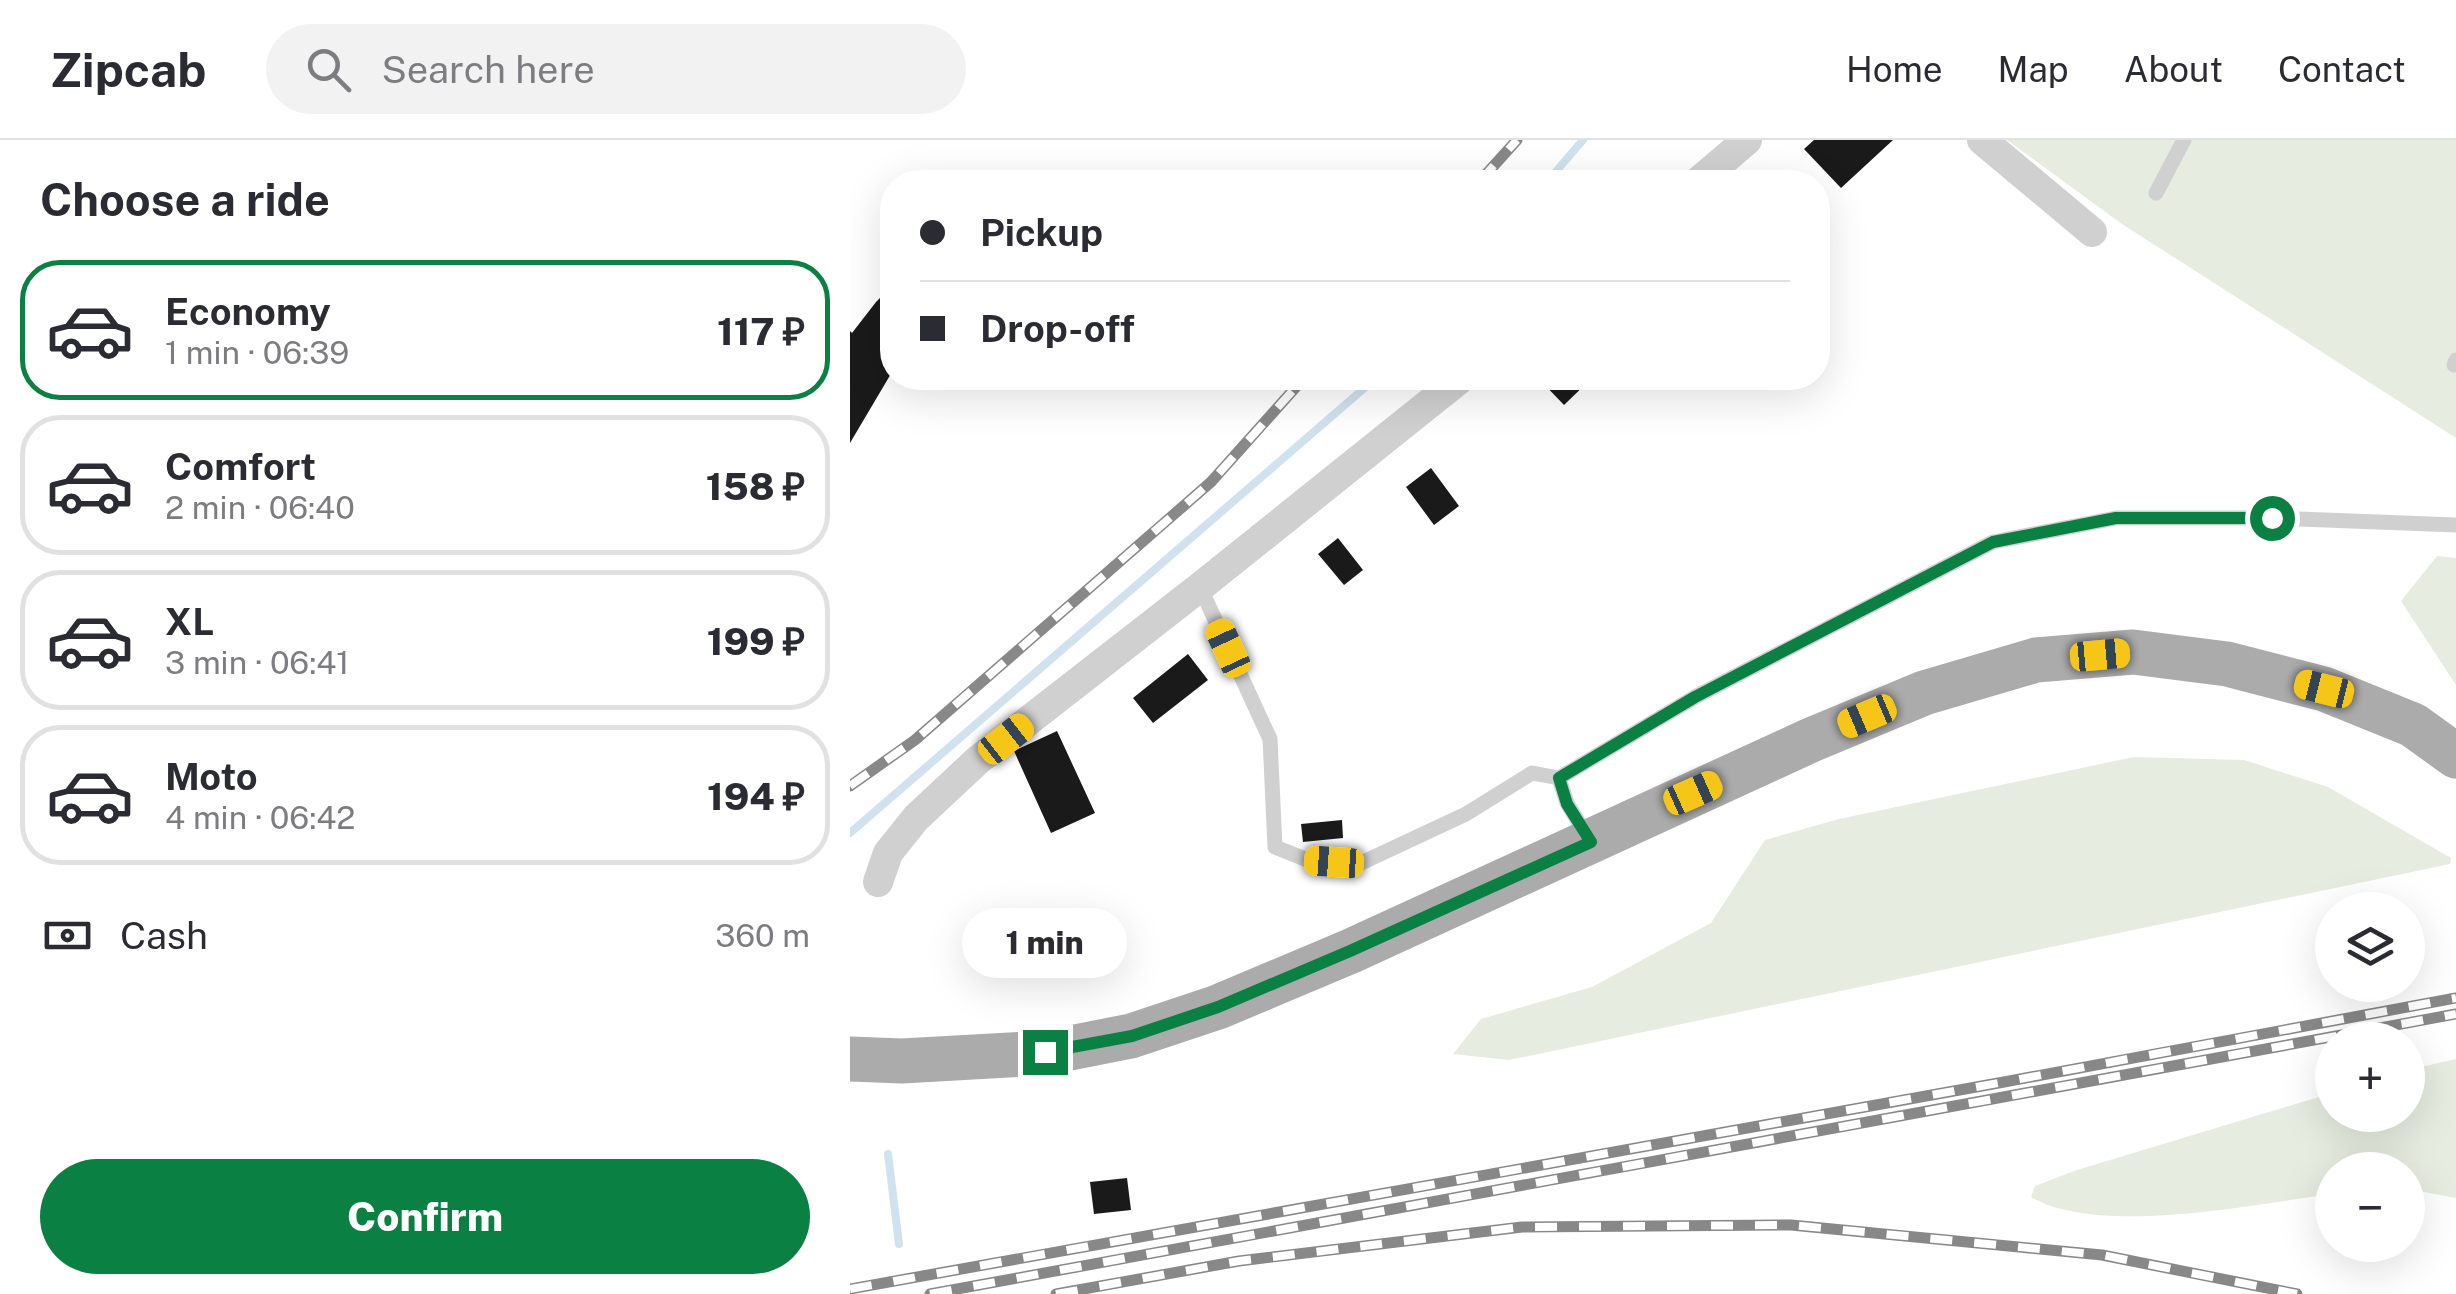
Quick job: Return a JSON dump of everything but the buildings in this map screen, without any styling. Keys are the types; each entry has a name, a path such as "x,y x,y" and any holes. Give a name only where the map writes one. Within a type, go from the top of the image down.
{"main road":[{"path":"850,1058 902,1062 1045,1052 1132,1036 1268,986 1924,693 2036,660 2133,652 2227,664 2324,689 2412,726 2456,756"}],"street":[{"path":"1712,170 1747,140"},
{"path":"1982,140 2092,232"},
{"path":"878,882 888,854 906,830 978,760 1447,390"}],"lane":[{"path":"2156,194 2184,140"},
{"path":"1200,588 1270,739 1276,847 1310,861 1359,864 1466,814 1532,773 1559,778 1695,697 1993,542 2116,518 2272,518 2456,525"},
{"path":"1559,778 1567,804 1591,842"}],"shaded area":[{"path":"2007,140 2456,140 2456,438 2122,224"},
{"path":"2437,556 2456,558 2456,685 2401,601"},
{"path":"2134,757 2244,760 2328,787 2451,858 2450,864 1509,1060 1453,1054 1481,1019 1592,987 1711,923 1765,840 1839,819"},
{"path":"2456,1059 2456,1198 2425,1192 2425,1152 2315,1152 2315,1196 2221,1210 2095,1215 2060,1209 2031,1197 2035,1186 2077,1170 2315,1098 2315,1132 2425,1132 2425,1066"}],"waterway":[{"path":"1557,170 1583,140"},
{"path":"850,833 1362,390"},
{"path":"888,1154 899,1244"}],"railway":[{"path":"1490,170 1517,140"},
{"path":"850,786 915,740 1211,482 1293,390"},
{"path":"850,1289 2456,998"},
{"path":"930,1294 2456,1014"},
{"path":"1056,1294 1239,1261 1522,1227 1791,1225 2102,1255 2297,1294"}],"route":[{"path":"1045,1052 1132,1036 1218,1007 1591,842 1567,804 1559,778 1695,697 1993,542 2116,518 2272,518"}]}
